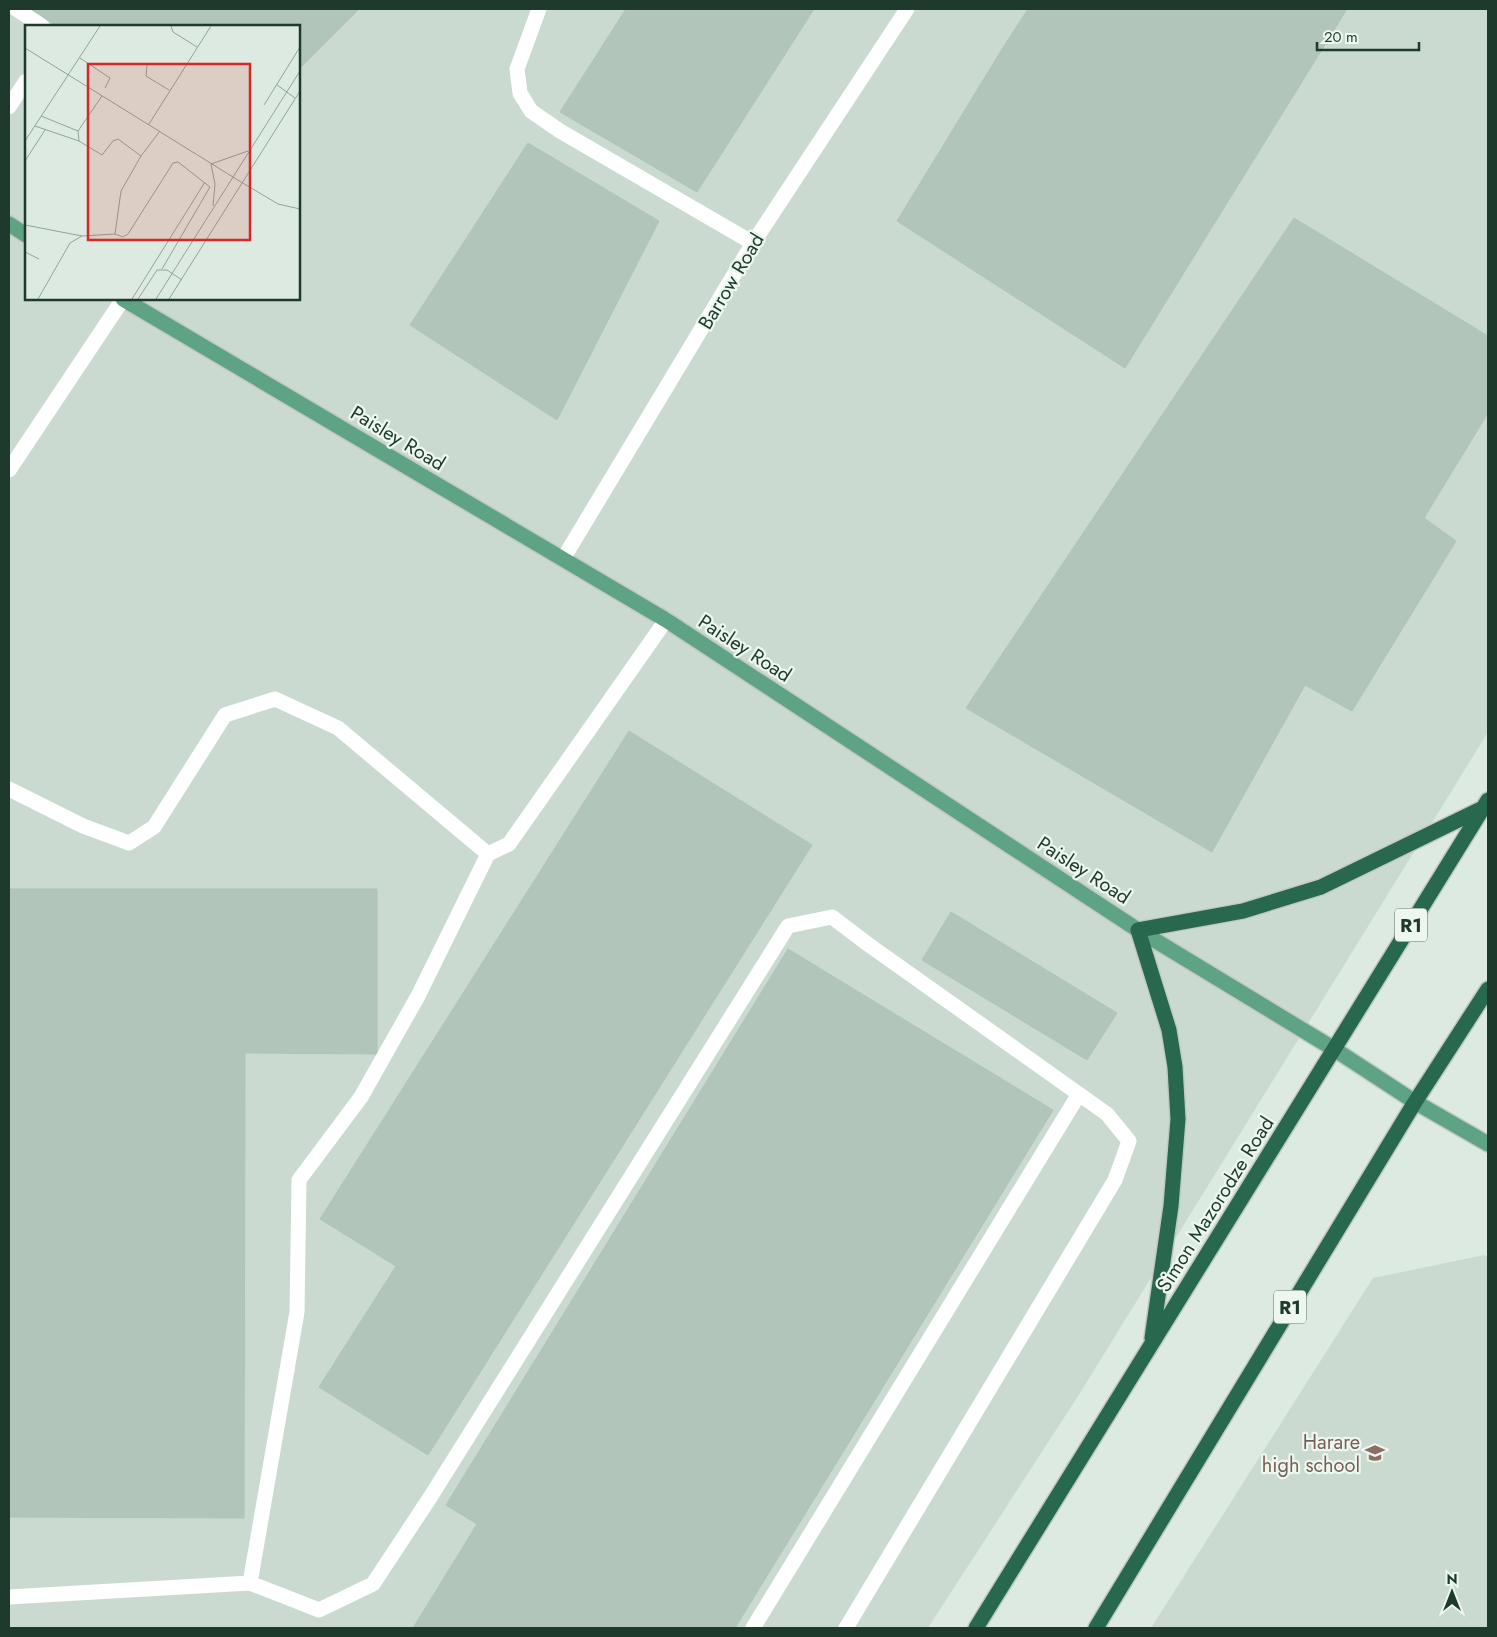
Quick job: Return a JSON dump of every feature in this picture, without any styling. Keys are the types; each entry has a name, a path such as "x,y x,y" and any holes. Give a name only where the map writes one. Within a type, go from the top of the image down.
{"highway":[{"path":"1151,1344 1171,1206 1178,1119 1175,1067 1169,1030 1138,930 1243,911 1320,887 1486,804"},
{"name":"Simon Mazorodze Road","path":"976,1628 1486,804"},
{"name":"R1","path":"1096,1628 1415,1102 1488,989"}],"main road":[{"path":"9,224 25,234"},
{"name":"Paisley Road","path":"125,300 666,620 1138,930 1334,1049 1415,1102 1488,1144"}],"street":[{"path":"16,9 40,25"},
{"path":"539,9 517,69 520,93 531,111 553,127 753,243"},
{"name":"Barrow Road","path":"563,559 753,243 906,9"},
{"path":"9,107 25,83"},
{"path":"9,470 122,300"},
{"path":"250,1583 297,1312 299,1180 361,1097 418,996 488,854 509,844 666,620"},
{"path":"9,789 83,826 129,843 154,827 225,715 274,699 338,728 488,854"},
{"path":"9,1597 250,1583 319,1610 373,1584 431,1496 788,926 832,916 869,945 1107,1114 1129,1141 1115,1180 846,1628"},
{"path":"753,1628 1079,1094"}],"shaded area":[{"path":"9,9 1488,9 1488,732 1080,1393 928,1628 9,1628"},
{"name":"Harare high school","path":"1484,1255 1488,1257 1488,1628 1151,1628 1373,1278"}],"building":[{"path":"29,9 359,9 300,68 300,25 55,25"},
{"path":"626,9 814,9 697,192 560,112"},
{"path":"1028,9 1347,9 1125,368 897,221"},
{"path":"528,143 659,221 557,420 410,325"},
{"path":"1294,218 1488,336 1488,413 1424,518 1456,541 1352,711 1305,685 1212,852 966,708"},
{"path":"629,731 812,845 428,1455 319,1387 396,1266 320,1219"},
{"path":"9,889 377,889 377,1054 245,1053 244,1518 9,1517"},
{"path":"951,912 1117,1013 1087,1060 922,960"},
{"path":"788,949 1053,1110 735,1628 413,1628 477,1524 446,1505"}],"place":[{"name":"Harare high school","path":"1375,1453"}]}
